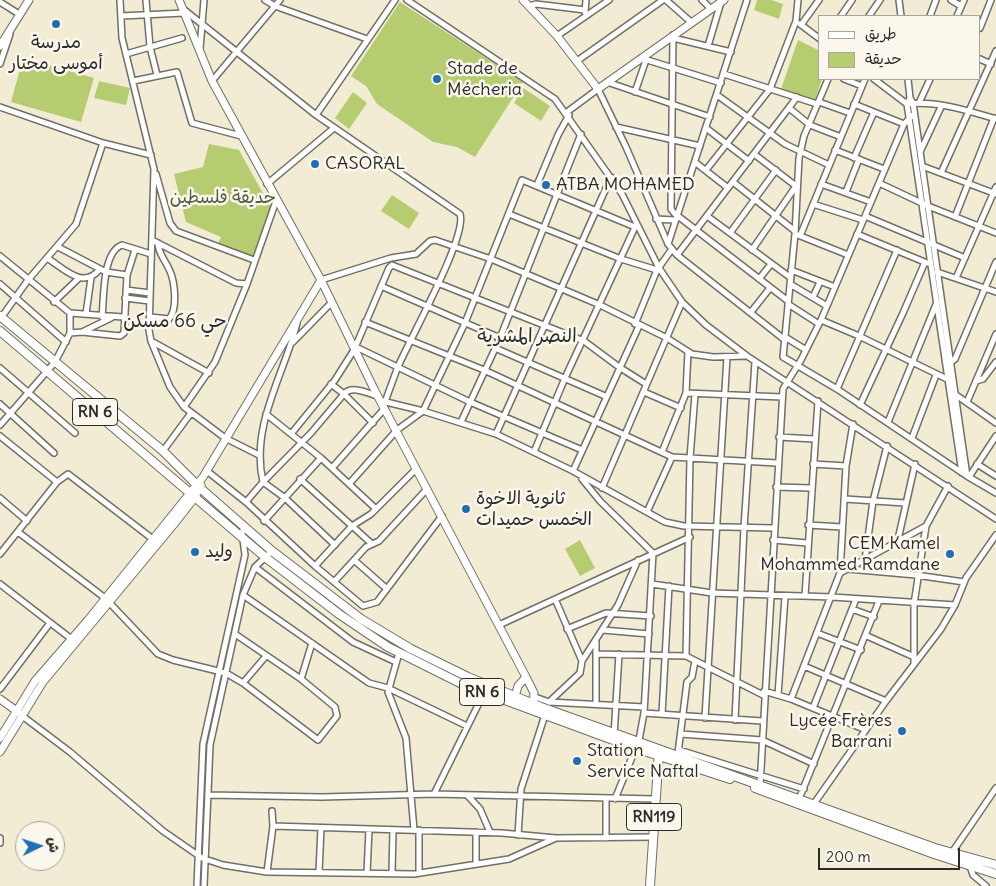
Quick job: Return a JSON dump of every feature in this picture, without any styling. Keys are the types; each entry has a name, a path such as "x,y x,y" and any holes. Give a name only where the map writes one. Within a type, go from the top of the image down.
{"main road":[{"path":"0,46 29,0"},
{"path":"179,0 212,81 276,201 321,280 416,468 526,677 534,704"},
{"path":"531,2 598,89 606,81 643,59 722,1"},
{"path":"0,752 18,712 35,681 74,641 193,495 225,438 321,280"},
{"name":"RN 6","path":"1,317 163,451 198,487 272,551 321,590 389,636 446,667 614,736"},
{"name":"RN 6","path":"0,332 139,448 265,557 339,614 399,653 484,693 513,704 534,704 545,715 614,736 760,787 996,874"},
{"path":"139,448 147,438"},
{"path":"513,704 515,695 526,677"},
{"path":"0,699 18,712"},
{"path":"0,738 18,712"},
{"name":"RN 6","path":"659,752 678,753 737,772 760,787 799,799 812,807"},
{"name":"RN119","path":"650,886 659,752"},
{"name":"RN 6","path":"950,856 996,865"}],"street":[{"path":"120,0 120,16 126,54 154,169 173,229 254,260"},
{"path":"146,0 150,47 157,75"},
{"path":"200,50 204,0"},
{"path":"265,0 275,6 367,39"},
{"path":"212,81 280,0"},
{"path":"316,115 395,0"},
{"path":"585,13 586,0"},
{"path":"557,36 585,13 609,0"},
{"path":"576,61 664,0 691,22"},
{"path":"702,0 711,9"},
{"path":"572,471 619,368 658,269 670,247 675,217 696,163 747,0"},
{"path":"706,170 770,89 796,20 798,0"},
{"path":"802,25 819,0"},
{"path":"842,15 852,0"},
{"path":"870,15 880,0"},
{"path":"900,0 901,15"},
{"path":"930,15 936,0"},
{"path":"951,0 962,3 957,15"},
{"path":"981,25 991,0 996,3"},
{"path":"410,1 527,78 555,99 568,114 610,177 658,269 682,302 706,325 755,362 915,464 996,519"},
{"path":"708,46 722,1"},
{"path":"0,2 19,14"},
{"path":"531,2 585,13"},
{"path":"120,16 184,11 237,50 316,115 457,210 462,222 454,246 373,423 332,468"},
{"path":"796,20 818,37"},
{"path":"0,64 13,26"},
{"path":"731,52 673,36 674,105 670,204 675,217 696,230 788,302 820,322 859,336 952,381"},
{"path":"126,54 182,38"},
{"path":"941,173 996,51"},
{"path":"635,92 643,59 721,83"},
{"path":"981,59 991,64"},
{"path":"133,81 175,71 179,74 194,125 241,136"},
{"path":"724,74 850,113"},
{"path":"828,80 800,152 796,186 796,233 783,357 837,389 966,475 995,490"},
{"path":"847,80 862,86"},
{"path":"796,233 813,204 865,80"},
{"path":"876,80 910,102 969,111 995,119 955,217"},
{"path":"908,80 909,118 925,205 937,301 952,381 966,475"},
{"path":"919,103 930,80"},
{"path":"606,81 710,117"},
{"path":"537,185 568,114 598,89 670,247 677,255 785,339 806,350"},
{"path":"717,95 800,152 829,165"},
{"path":"677,255 797,98"},
{"path":"910,102 914,114 920,152 925,205"},
{"path":"854,104 904,124"},
{"path":"0,107 104,143 152,155"},
{"path":"920,152 941,107"},
{"path":"789,108 810,125 841,137"},
{"path":"846,192 874,112"},
{"path":"760,787 762,721 782,397 787,381 797,367 820,322 904,124 914,114"},
{"path":"616,126 700,146"},
{"path":"267,184 334,128"},
{"path":"706,128 749,161"},
{"path":"461,422 500,338 581,134"},
{"path":"1,317 17,298 28,280 58,247 81,213 104,143"},
{"path":"835,150 884,169"},
{"path":"754,154 796,186"},
{"path":"696,163 728,188"},
{"path":"922,166 967,184 995,191 956,278"},
{"path":"154,169 150,341 170,387 184,407 225,438 259,455"},
{"path":"730,234 776,170"},
{"path":"496,434 526,361 546,325 610,177"},
{"path":"671,177 689,182"},
{"path":"349,484 397,430 423,411 448,355 465,323 522,180 636,224"},
{"path":"733,182 796,233 848,255"},
{"path":"879,183 925,205 996,233"},
{"path":"821,184 871,202"},
{"path":"752,250 796,186"},
{"path":"184,407 209,373 247,284 276,201"},
{"path":"813,204 864,218 965,258"},
{"path":"510,214 620,259 658,269"},
{"path":"707,216 771,264 790,281 827,306"},
{"path":"656,219 675,217"},
{"path":"534,452 565,378 636,224"},
{"path":"857,234 932,265"},
{"path":"152,240 236,283 247,284"},
{"path":"321,280 391,258 416,254 432,240 491,259 562,288 667,338 688,352 703,357 728,358 747,356"},
{"path":"150,318 169,319 174,310 172,278 158,250 158,243"},
{"path":"102,317 109,258 118,246 122,245 151,254"},
{"path":"931,246 938,272 966,475"},
{"path":"58,247 106,272 127,275"},
{"path":"70,333 122,335 124,333 123,317 127,275 136,250"},
{"path":"837,389 897,250"},
{"path":"0,256 54,302 70,313 111,318 123,317"},
{"path":"47,258 79,278 91,278"},
{"path":"860,405 925,262"},
{"path":"951,362 955,359 996,262"},
{"path":"759,279 771,264"},
{"path":"290,434 331,384 355,349 389,268 394,265 584,340 619,368 646,384"},
{"path":"86,314 91,278 100,269"},
{"path":"791,270 835,287"},
{"path":"938,272 996,292"},
{"path":"54,302 79,278"},
{"path":"813,297 820,282"},
{"path":"0,284 66,342"},
{"path":"381,286 500,338"},
{"path":"751,312 770,288"},
{"path":"126,290 150,293"},
{"path":"888,422 940,293"},
{"path":"125,298 150,301"},
{"path":"602,488 682,302"},
{"path":"292,343 331,303"},
{"path":"0,425 55,362 70,333 70,313"},
{"path":"299,316 292,343 270,398 266,414 259,455 263,482 285,498 335,545"},
{"path":"82,332 111,318"},
{"path":"365,322 484,370 672,457 777,463"},
{"path":"967,402 996,334"},
{"path":"150,341 209,373"},
{"path":"495,348 606,396"},
{"path":"355,349 541,434 582,450"},
{"path":"662,452 686,393 688,352"},
{"path":"704,718 709,668 720,459 728,358"},
{"path":"735,720 735,680 755,362"},
{"path":"976,381 983,379 996,362"},
{"path":"0,368 75,434"},
{"path":"912,438 936,374"},
{"path":"331,384 344,394 373,423"},
{"path":"246,502 344,394 348,390 354,390 382,402 423,411 496,434 572,471 665,522 689,526 773,528"},
{"path":"644,392 681,408"},
{"path":"686,393 782,397"},
{"path":"686,656 689,589 690,458 696,394"},
{"path":"956,395 996,423"},
{"path":"804,596 818,401"},
{"path":"0,404 54,453"},
{"path":"163,451 192,413"},
{"path":"266,414 321,458 376,508"},
{"path":"791,699 840,573 846,466 853,424"},
{"path":"0,436 57,482"},
{"path":"966,475 977,464 996,436"},
{"path":"779,437 814,439"},
{"path":"865,560 872,501 887,446"},
{"path":"990,446 996,450"},
{"path":"647,512 672,457"},
{"path":"264,521 321,458"},
{"path":"813,464 846,466"},
{"path":"896,544 915,464"},
{"path":"977,464 996,476"},
{"path":"314,566 352,526 371,514 416,468"},
{"path":"0,554 57,482 66,474 70,475 156,542"},
{"path":"205,474 246,502 314,566 363,606 375,604 442,516"},
{"path":"580,476 600,501 652,553 652,584 644,713 637,744 614,799"},
{"path":"300,479 372,544"},
{"path":"914,664 912,656 916,575 926,526 948,486"},
{"path":"776,487 811,488"},
{"path":"334,582 366,547 379,541 427,489"},
{"path":"0,498 27,521"},
{"path":"845,499 905,503"},
{"path":"808,525 842,527"},
{"path":"840,573 926,526"},
{"path":"197,886 203,744 245,556 242,538 244,527"},
{"path":"18,532 108,600 158,654 172,660 226,673 243,682 318,740 337,716 337,711 301,679 235,634"},
{"path":"499,626 690,536"},
{"path":"812,807 955,606 964,582 996,536"},
{"path":"773,540 807,543"},
{"path":"204,886 210,745 243,595 254,567 272,551"},
{"path":"354,560 388,589"},
{"path":"549,702 580,673 582,661 612,615 638,560"},
{"path":"254,567 353,642 396,662"},
{"path":"847,569 916,575 964,582"},
{"path":"0,584 74,641"},
{"path":"652,584 712,593 785,597 832,597 955,606"},
{"path":"662,714 669,586"},
{"path":"243,595 369,682 388,688 467,726"},
{"path":"778,695 785,597"},
{"path":"555,599 582,661"},
{"path":"813,708 856,599"},
{"path":"799,799 867,636 879,601"},
{"path":"852,609 874,617"},
{"path":"567,629 603,614 650,616"},
{"path":"0,689 50,623"},
{"path":"603,630 649,634"},
{"path":"817,633 861,650"},
{"path":"867,636 912,656"},
{"path":"596,641 596,703"},
{"path":"301,679 312,643"},
{"path":"399,653 388,688 389,699 406,738 417,830 419,873"},
{"path":"597,654 686,656 764,693 791,699 866,730"},
{"path":"614,736 619,654"},
{"path":"243,682 266,656"},
{"path":"678,753 687,682 692,677 695,661"},
{"path":"804,666 886,701"},
{"path":"434,794 484,693"},
{"path":"534,704 549,702 596,703 644,707"},
{"path":"18,712 70,752 163,831 205,859 237,868 268,872 419,873 509,859 556,838"},
{"path":"644,713 762,721"},
{"path":"518,835 519,797 545,715"},
{"path":"681,734 762,740 814,764"},
{"path":"737,772 760,774 804,789"},
{"path":"950,856 996,788"},
{"path":"208,795 322,797 434,794 655,800"},
{"path":"468,796 480,809 490,832"},
{"path":"606,798 606,838"},
{"path":"268,872 273,826 272,811"},
{"path":"273,826 490,832 556,838 653,837"},
{"path":"319,872 321,828"},
{"path":"367,873 369,829"},
{"path":"392,873 393,830"},
{"path":"476,832 476,864"},
{"path":"0,838 0,844"},
{"path":"970,866 972,875 986,886"}],"green space":[{"path":"757,0 771,0 783,4 779,19 754,10"},
{"name":"Stade de Mécheria","path":"400,2 523,82 475,157 457,147 433,142 377,104 366,86 351,76"},
{"path":"798,40 818,50 818,80 822,80 815,100 781,89"},
{"path":"23,58 94,78 81,122 11,102"},
{"path":"99,81 130,88 126,105 94,98"},
{"path":"523,88 550,106 541,121 514,103"},
{"path":"353,92 367,103 349,129 335,118"},
{"name":"حديقة فلسطين","path":"209,144 239,150 271,208 253,257 218,243 221,237 186,222 174,174 203,167"},
{"path":"392,195 419,213 409,229 381,211"},
{"path":"580,540 595,568 580,576 565,549"}],"place":[{"name":"مدرسة أموسى مختار","path":"56,24"},
{"name":"Stade de Mécheria","path":"437,79"},
{"name":"CASORAL","path":"315,164"},
{"name":"ATBA MOHAMED","path":"546,185"},
{"name":"ثانوية الاخوة الخمس حميدات","path":"466,509"},
{"name":"وليد","path":"195,552"},
{"name":"CEM Kamel Mohammed Ramdane","path":"950,554"},
{"name":"Lycée Frères Barrani","path":"902,731"},
{"name":"Station Service Naftal","path":"577,761"}],"district":[{"name":"حي 66 مسكن","path":"175,322"},
{"name":"النصر المشرية","path":"527,337"}]}
